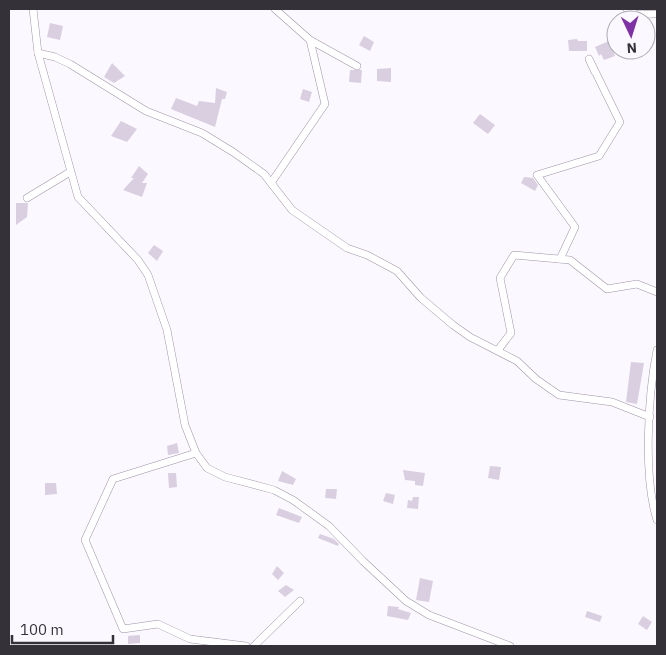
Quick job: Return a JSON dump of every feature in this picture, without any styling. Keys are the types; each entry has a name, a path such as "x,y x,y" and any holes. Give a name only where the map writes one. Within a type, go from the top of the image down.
{"street":[{"path":"33,9 38,53 78,197 138,260 148,275 167,330 185,425 196,453 207,468 225,476 274,490 293,500 329,526 390,587 429,615 510,646"},
{"path":"275,9 310,40 358,66"},
{"path":"627,9 631,13 638,15 657,14"},
{"path":"271,183 325,104 310,40"},
{"path":"38,53 56,57 70,64 146,111 202,133 233,152 264,174 292,210 347,248 367,255 397,271 421,298 453,324 470,337 517,361 536,379 559,395 612,402 650,417"},
{"path":"560,259 574,227 537,174 599,156 620,122 589,59 596,72"},
{"path":"27,198 70,172"},
{"path":"498,350 511,333 500,278 514,255 570,260 607,289 636,284 657,292"},
{"path":"657,350 650,383 650,487 657,520"},
{"path":"196,453 113,480 86,540 123,630 158,624 190,639 246,646"},
{"path":"254,646 300,601"}],"building":[{"path":"50,23 63,26 60,40 47,37"},
{"path":"364,36 374,42 370,51 359,45"},
{"path":"577,39 578,41 587,41 587,51 569,51 568,40"},
{"path":"606,42 606,59 604,60 601,54 599,56 595,47"},
{"path":"112,63 125,76 114,83 104,77"},
{"path":"391,68 391,82 377,81 377,69"},
{"path":"350,70 362,70 361,83 349,82"},
{"path":"216,88 227,92 225,99 222,99 215,127 171,109 176,98 197,106 199,101 215,103"},
{"path":"303,89 312,92 309,102 300,99"},
{"path":"480,114 495,125 488,134 473,123"},
{"path":"121,121 137,129 127,142 111,136"},
{"path":"139,166 148,174 142,183 147,183 142,197 123,190 134,178 131,178"},
{"path":"524,177 533,178 538,185 535,191 521,183"},
{"path":"16,203 28,203 27,217 16,225"},
{"path":"154,245 163,251 157,261 148,253"},
{"path":"631,362 644,363 637,404 626,402"},
{"path":"177,443 179,453 168,455 167,446"},
{"path":"490,466 501,467 499,480 488,478"},
{"path":"403,470 425,473 423,486 415,485 415,481 405,480"},
{"path":"282,471 296,479 293,485 278,481"},
{"path":"168,473 176,473 177,487 169,488"},
{"path":"45,483 56,483 57,494 45,495"},
{"path":"326,489 337,489 336,499 325,498"},
{"path":"386,493 395,495 393,504 383,501"},
{"path":"413,497 419,497 418,509 407,508 408,500 412,501"},
{"path":"279,508 302,517 299,523 276,515"},
{"path":"320,534 334,539 339,544 338,546 318,538"},
{"path":"277,566 284,573 278,580 272,574"},
{"path":"420,578 433,581 429,602 416,600"},
{"path":"286,585 294,590 285,597 278,591"},
{"path":"388,606 399,607 398,609 411,613 408,620 387,616"},
{"path":"587,611 602,616 600,622 585,617"},
{"path":"643,616 652,622 647,630 638,624"},
{"path":"140,635 140,643 128,644 128,636"}]}
